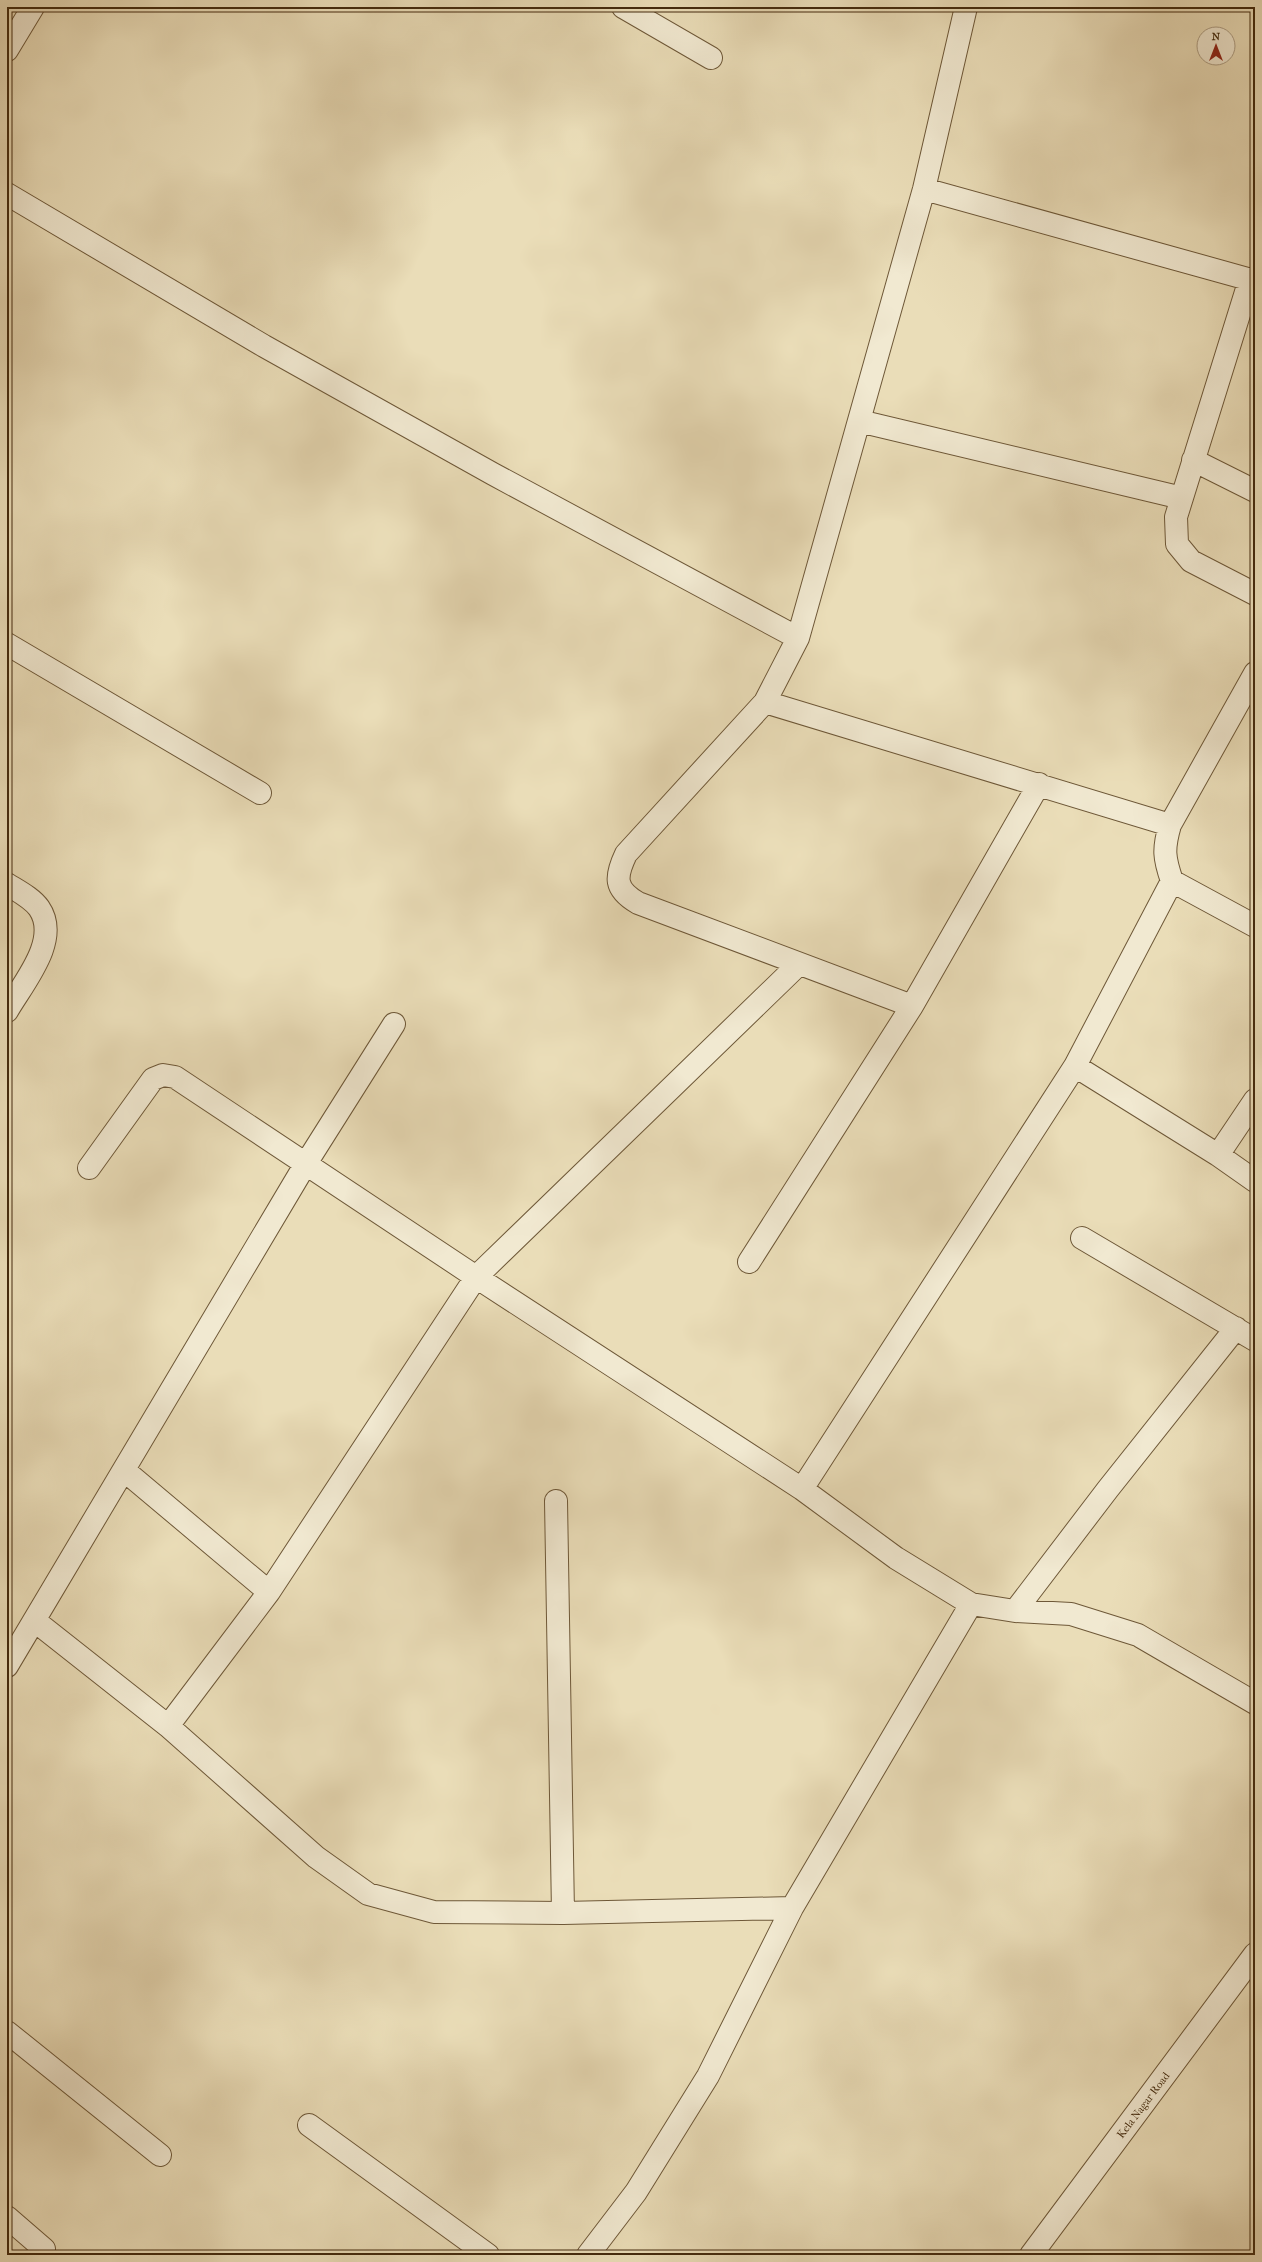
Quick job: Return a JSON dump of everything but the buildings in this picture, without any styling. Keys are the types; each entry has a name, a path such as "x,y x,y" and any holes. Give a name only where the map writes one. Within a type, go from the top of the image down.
{"street":[{"path":"7,50 12,25 33,7"},
{"path":"623,7 711,58"},
{"path":"912,1006 638,903 626,896 618,884 618,870 626,854 765,702 798,638 924,189 966,7"},
{"path":"924,189 1252,280 1193,460 1176,517 1177,544 1191,561 1255,594"},
{"path":"7,194 264,346 465,459 798,638"},
{"path":"859,421 1182,498"},
{"path":"1193,460 1255,490"},
{"path":"7,644 260,793"},
{"path":"802,1489 1075,1066 1172,881 1165,858 1165,842 1170,825 1255,673"},
{"path":"765,702 1170,825"},
{"path":"749,1262 912,1006 1039,784"},
{"path":"1172,881 1255,926"},
{"path":"7,884 23,894 39,908 47,927 45,946 7,1011"},
{"path":"168,1726 269,1592 476,1277 800,964"},
{"path":"7,1666 305,1165 394,1024"},
{"path":"1075,1066 1218,1155 1255,1181"},
{"path":"89,1168 153,1079 163,1075 175,1077 305,1165 802,1489 896,1558 971,1604 1015,1611 1071,1614 1138,1635 1255,1703"},
{"path":"1218,1155 1255,1100"},
{"path":"1082,1238 1255,1340"},
{"path":"1015,1611 1108,1489 1236,1328"},
{"path":"124,1471 269,1592"},
{"path":"556,1501 562,1913"},
{"path":"588,2255 636,2192 708,2076 792,1908 971,1604"},
{"path":"35,1621 168,1726 316,1857 368,1894 434,1912 562,1913 792,1908"},
{"name":"Kela Nagar Road","path":"1031,2255 1255,1954"},
{"path":"7,2032 160,2155"},
{"path":"309,2125 488,2255"},
{"path":"7,2216 44,2249"}]}
